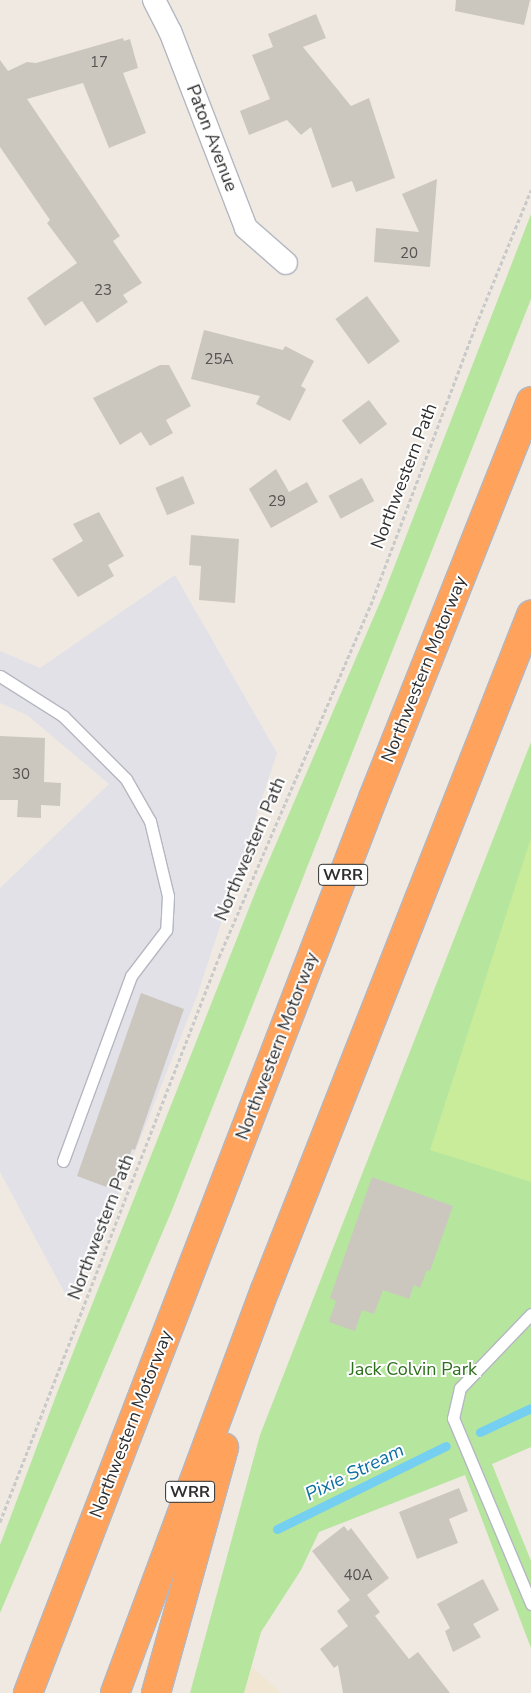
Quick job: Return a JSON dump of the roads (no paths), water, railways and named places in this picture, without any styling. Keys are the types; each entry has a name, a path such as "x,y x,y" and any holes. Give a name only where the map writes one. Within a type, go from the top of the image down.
{"highway":[{"name":"Northwestern Motorway","path":"28,1693 373,798 531,401"},
{"name":"WRR","path":"115,1693 266,1290 531,615"},
{"path":"156,1693 266,1290"},
{"path":"9,1693 159,1350"}],"street":[{"name":"Paton Avenue","path":"154,0 170,31 246,228 286,263"}],"lane":[{"path":"0,676 63,716 126,780 150,821 168,896 166,930 130,976 64,1160"},
{"path":"531,1314 460,1388 453,1418 531,1604"}],"waterway":[{"name":"Pixie Stream","path":"480,1432 531,1408"},
{"name":"Pixie Stream","path":"277,1529 446,1446"}],"park label":[{"name":"Jack Colvin Park","path":"413,1369"}]}
